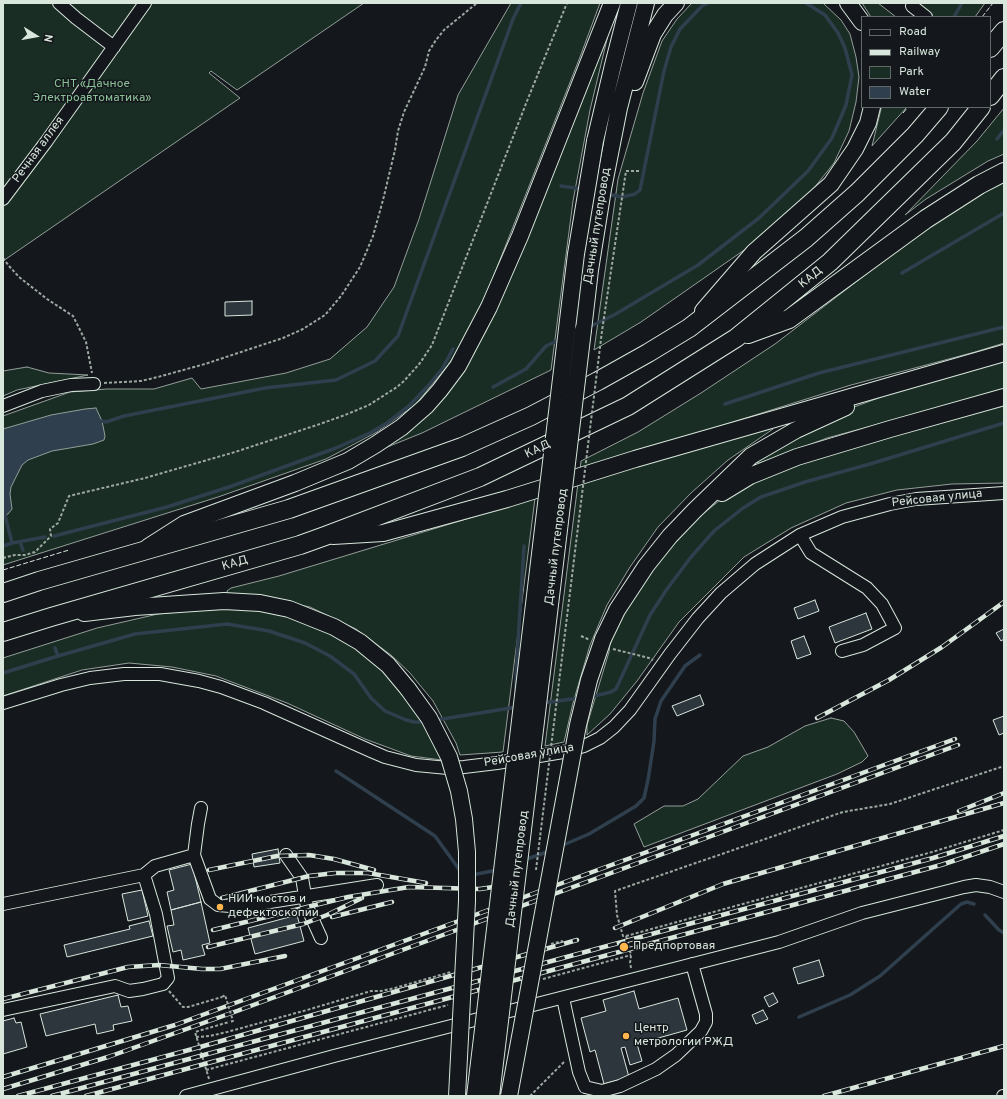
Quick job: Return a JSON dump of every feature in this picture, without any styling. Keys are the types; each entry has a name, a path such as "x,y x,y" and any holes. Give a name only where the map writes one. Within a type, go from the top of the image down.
{"highway":[{"path":"991,47 1004,31"},
{"path":"991,95 1004,78"},
{"path":"3,593 39,581 289,509 462,447 531,416 598,381 689,328 806,238 857,193 916,135 938,108"},
{"name":"КАД","path":"3,632 300,545 325,536 480,477 628,406 736,338 830,262 953,142 980,108"},
{"path":"736,338 789,319 926,219 979,185 1004,172"}],"main road":[{"path":"140,552 184,524 295,483 348,461 375,446 402,427 426,406 440,390 458,366 491,302 520,236 612,3"},
{"name":"Дачный путепровод","path":"475,1096 580,231 595,141 613,65 630,3"},
{"name":"Дачный путепровод","path":"491,1096 590,270 603,189 619,108 646,3"},
{"path":"603,189 632,88 653,34 665,15 676,3"},
{"path":"848,3 861,21"},
{"path":"689,328 754,252 831,184 854,149 868,123 872,108"},
{"path":"325,536 383,533 508,499 635,460 1004,353"},
{"path":"509,1096 578,725 589,680 603,639 617,610 646,566 670,536 751,456 796,430 898,384"},
{"path":"695,510 750,476 797,457 1004,397"},
{"path":"51,617 135,607 224,601 268,605 289,609 334,627 353,638 388,665 429,718 449,757 459,791 464,818 467,852 467,901 457,1096"}],"street":[{"path":"59,3 114,47"},
{"name":"Речная аллея","path":"3,199 46,142 145,3"},
{"path":"912,6 925,16"},
{"path":"3,406 42,391 71,385 94,384"},
{"name":"Рейсовая улица","path":"3,703 61,685 90,678 141,673 179,676 214,685 243,695 385,756 416,765 454,767 497,763 563,752 584,746 600,738 622,719 698,618 721,593 755,564 800,535 842,517 890,504 916,499 1004,493"},
{"path":"800,535 811,553 867,588 882,604 895,628 863,645 842,651"},
{"path":"201,808 194,855 210,899 218,905 251,905 377,885"},
{"path":"3,904 144,875 155,866 194,855"},
{"path":"286,855 302,878 307,907 321,938"},
{"path":"3,1010 115,986 129,991 162,984 168,978 156,914 144,875"},
{"path":"186,1096 212,1088 779,942 862,913 964,887 976,885 990,887 1004,892"},
{"path":"563,998 579,1072 585,1086 602,1091 640,1078 656,1069 671,1058 701,1031 706,1022 706,1014 692,964"}],"path":[{"path":"3,258 19,277 47,299 73,316 86,342 94,384 158,377 205,364 283,338 303,329 325,315 341,296 360,267 373,236 395,150 398,131 404,112 425,67 429,51 444,30 478,3"},
{"path":"3,558 35,552 51,536 50,529 58,523 69,496 152,476 235,452 320,424 369,404 392,391 404,381 420,363 432,345 527,101 567,3"},
{"path":"536,874 596,378 626,171 640,171"},
{"path":"619,651 649,658 662,666"},
{"path":"632,980 630,962 631,955 626,936 623,936 617,915 616,891 843,812 890,804 1004,766"},
{"path":"626,936 932,852 1004,830"},
{"path":"548,945 563,941"},
{"path":"540,980 631,955"},
{"path":"196,1037 210,1036 371,991 381,991 394,988 454,971"},
{"path":"162,984 183,1007 188,1007 225,996 232,1021 195,1032 212,1088"},
{"path":"206,1070 455,1003"},
{"path":"530,1096 574,1051"}],"green space":[{"name":"СНТ «Дачное Электроавтоматика»","path":"3,3 364,3 237,90 211,71 209,73 240,98 3,261"},
{"path":"511,3 600,3 479,313 449,364 415,405 377,432 326,459 218,497 3,565 3,416 70,392 107,389 154,389 192,378 201,389 286,373 330,359 367,327 394,287 419,219 458,95"},
{"path":"692,3 823,3 841,20 850,34 856,57 859,77 856,102 849,131 834,163 790,218 641,322 594,350 618,179 643,93 662,41 677,19"},
{"path":"862,3 878,3 895,16 870,16"},
{"path":"918,3 985,3 976,16 931,16 920,7"},
{"path":"610,27 590,110 573,201 551,370 422,433 375,452 459,376 486,331"},
{"path":"906,108 872,146 881,109"},
{"path":"1004,108 1004,154 988,161 926,199 905,215 977,141"},
{"path":"1004,180 1004,343 851,385 580,470 581,461 638,432 701,393 775,344 942,216"},
{"path":"1004,360 1004,390 827,438 774,458 759,463 756,462 812,426 854,407 914,385"},
{"path":"27,367 49,373 88,375 17,390 3,396 3,371"},
{"path":"1004,405 1004,483 952,484 897,490 846,503 791,528 744,557 679,622 637,681 610,714 587,735 587,725 609,652 610,641 622,613 650,571 676,541 699,517 730,492 757,477 848,447"},
{"path":"771,427 773,429 728,460 691,493 658,527 630,567 607,605 590,645 573,703 564,742 545,746 578,483"},
{"path":"535,498 503,752 460,755 456,743 433,701 410,673 391,655 356,629 310,607 253,595 228,596 227,591 231,588 279,576"},
{"path":"251,608 282,613 337,634 372,657 419,713 442,760 411,756 365,739 287,703 216,676 172,667 129,663 82,670 3,696 3,658 97,628 158,614 208,609"},
{"path":"831,718 844,721 854,732 868,756 862,762 837,774 644,847 634,824 664,806 683,806 698,799 743,756 768,747 805,726"}],"water":[{"path":"96,408 102,421 105,436 104,440 93,444 52,451 28,460 22,465 11,487 10,494 12,509 8,514 3,516 3,429 51,415"}],"building":[{"path":"252,301 252,315 225,316 225,302"},
{"path":"815,600 819,611 798,619 794,608"},
{"path":"866,613 872,629 835,643 829,627"},
{"path":"1004,629 1004,639 1001,641 996,633"},
{"path":"804,636 811,654 797,659 791,641"},
{"path":"700,695 704,705 677,716 672,706"},
{"path":"1004,716 1004,733 999,735 993,720"},
{"path":"278,849 280,863 254,867 252,854"},
{"path":"192,864 201,902 171,910 167,892 174,890 169,870"},
{"path":"142,890 148,916 128,921 122,894"},
{"path":"201,902 210,943 202,945 205,955 183,960 181,950 173,952 167,926 174,925 171,910"},
{"path":"297,915 304,941 255,954 248,928"},
{"path":"149,921 153,936 67,957 64,945 130,929 129,926"},
{"path":"819,960 824,976 798,984 793,968"},
{"name":"Центр метрологии РЖД","path":"634,991 639,1009 678,998 687,1030 637,1044 642,1061 630,1065 625,1047 621,1048 629,1077 604,1084 595,1050 590,1052 581,1018 606,1011 603,1000"},
{"path":"773,993 778,1002 769,1007 764,997"},
{"path":"118,995 121,1007 128,1006 132,1021 113,1025 114,1030 97,1034 95,1024 46,1036 40,1014"},
{"path":"763,1010 768,1019 756,1024 752,1015"},
{"path":"14,1018 16,1023 21,1022 27,1047 3,1054 3,1021"}],"waterway":[{"path":"102,421 106,422 124,416 265,388 336,380 375,361 398,336 513,19 521,3"},
{"path":"606,194 622,197 635,194 640,190 664,71 671,47 680,29 702,6 708,3"},
{"path":"589,327 614,315 698,265 759,218 808,171 832,138 846,105 852,75 845,48 838,33 825,15 806,3"},
{"path":"955,16 962,3"},
{"path":"997,139 1004,130"},
{"path":"561,186 582,189"},
{"path":"902,273 1004,213"},
{"path":"725,404 819,373 1004,327"},
{"path":"493,387 526,369 546,346 561,339"},
{"path":"54,536 167,507 229,487 336,448 370,433 387,423 409,406 442,369 453,349"},
{"path":"590,697 611,692 616,689 650,615 667,589 691,557 714,531 743,508 761,497 805,482 870,464 1004,423"},
{"path":"5,515 12,543"},
{"path":"3,546 45,537"},
{"path":"20,542 23,550"},
{"path":"516,691 524,546"},
{"path":"3,673 135,634 227,624 269,631 305,643 330,656 354,674 371,698 385,711 406,720 426,722"},
{"path":"55,648 58,656"},
{"path":"561,846 589,834 636,806 644,798 654,741 655,719 661,701 685,666 700,655"},
{"path":"542,703 580,698"},
{"path":"436,720 517,707"},
{"path":"336,771 435,836 461,872"},
{"path":"524,860 550,851"},
{"path":"472,875 497,870"},
{"path":"799,1017 850,995 880,976 961,904 967,902 974,904"},
{"path":"985,915 999,930 1004,933"}],"railway":[{"path":"817,718 889,680 942,647 1004,602"},
{"path":"3,1077 175,1025 955,739"},
{"path":"3,1089 108,1057 237,1011 958,745"},
{"path":"959,811 1004,793"},
{"path":"615,928 723,884 1004,803"},
{"path":"52,1096 933,858 1004,836"},
{"path":"86,1096 941,865 1004,844"},
{"path":"209,870 277,856 309,855 334,859 374,870"},
{"path":"222,898 309,876 335,873 368,873 426,883"},
{"path":"213,930 348,897 409,887 480,889 493,887 508,882"},
{"path":"208,947 303,924 327,915 362,898"},
{"path":"332,917 392,902"},
{"path":"18,1096 200,1047 577,940"},
{"path":"3,999 128,967 159,965 220,969 285,956"},
{"path":"824,1096 1004,1046"}],"fence":[{"path":"983,16 993,3"},
{"path":"903,113 907,108"},
{"path":"3,570 69,550"}],"place":[{"name":"НИИ мостов и дефектоскопии","path":"220,907"},
{"name":"Предпортовая","path":"624,947"},
{"name":"Центр метрологии РЖД","path":"626,1036"}]}
